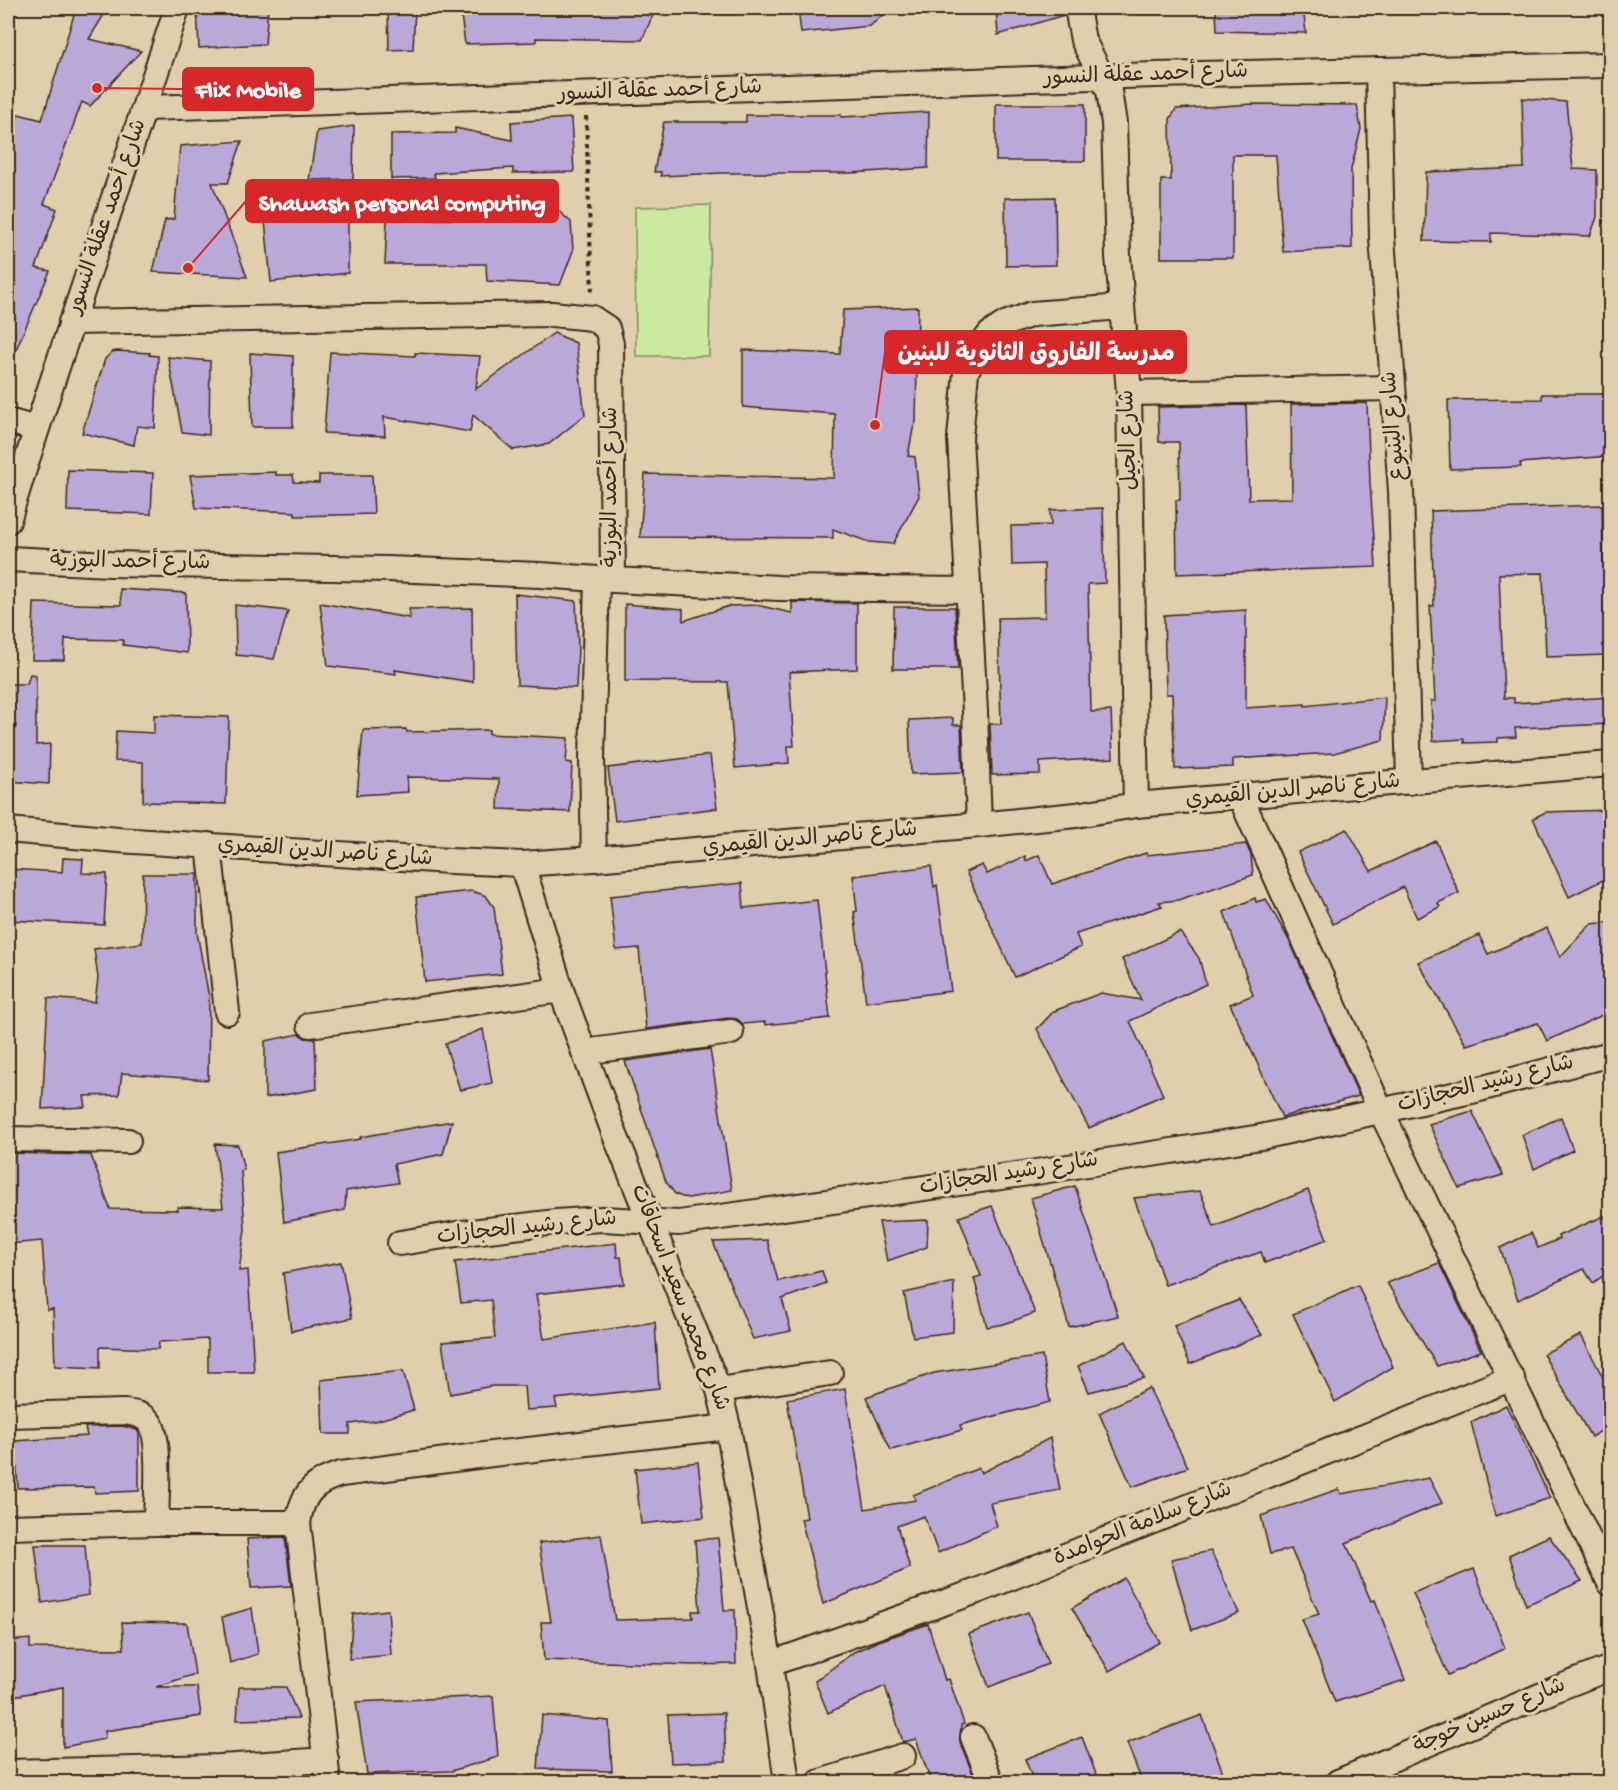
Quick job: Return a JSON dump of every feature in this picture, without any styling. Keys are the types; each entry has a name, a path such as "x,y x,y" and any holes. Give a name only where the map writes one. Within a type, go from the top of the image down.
{"street":[{"path":"145,108 177,8"},
{"name":"شارع الجيل","path":"1077,8 1083,40 1109,91 1114,123 1116,217 1129,393 1136,806"},
{"name":"شارع أحمد عقلة النسور","path":"8,521 71,322 145,108 1101,77 1611,65"},
{"name":"شارع الينبوع","path":"1378,70 1382,238 1401,491 1408,782"},
{"path":"979,825 960,438 966,372 975,353 990,334 1005,324 1032,315 1122,307"},
{"path":"71,322 416,315 552,314 592,318"},
{"name":"شارع أحمد البوزية","path":"8,559 110,564 388,569 605,580 611,344 607,328 592,318"},
{"path":"1129,393 1392,388"},
{"path":"8,421 36,429"},
{"path":"594,860 592,758 605,580 779,588 968,590"},
{"name":"شارع ناصر الدين القيمري","path":"8,830 118,840 438,861 522,864 594,860 979,825 1136,806 1611,764"},
{"path":"1240,796 1381,1111 1611,1583"},
{"path":"209,845 227,1012"},
{"name":"شارع محمد سعيد اسحاقات","path":"522,864 561,990 584,1052 719,1390 728,1427 770,1664 787,1782"},
{"path":"310,1025 561,990"},
{"path":"584,1052 731,1032"},
{"name":"شارع رشيد الحجازات","path":"400,1243 556,1222 633,1219 679,1223 1261,1137 1476,1090 1611,1054"},
{"path":"8,1139 128,1141"},
{"path":"719,1390 830,1373"},
{"name":"شارع سلامة الحوامدة","path":"770,1664 988,1586 1512,1378"},
{"path":"8,1415 124,1412 145,1418 153,1428 157,1447 156,1523"},
{"path":"8,1772 219,1767 327,1771 298,1523 300,1509 306,1496 315,1485 341,1474 728,1427"},
{"path":"8,1527 156,1523 298,1523"},
{"name":"شارع حسين خوجة","path":"1338,1782 1611,1668"},
{"path":"973,1737 991,1782"},
{"path":"820,1782 903,1756"}],"path":[{"path":"585,94 592,318"}],"green space":[{"path":"711,205 709,356 636,356 635,207"}],"building":[{"path":"76,8 108,8 89,39 141,51 90,106 82,102 44,204 57,209 36,268 50,271 8,368 8,148 18,114 42,120"},
{"path":"197,8 268,8 265,44 199,48"},
{"path":"388,8 415,8 413,49 389,50"},
{"path":"460,8 656,8 642,40 536,38 536,42 465,44"},
{"path":"798,8 891,8 870,26 801,33"},
{"path":"996,8 1063,8 1064,15 998,35"},
{"path":"1216,8 1303,8 1306,33 1217,31"},
{"path":"1522,98 1566,102 1573,169 1597,170 1597,217 1590,236 1491,233 1491,242 1424,241 1426,172 1524,168"},
{"path":"996,104 1085,104 1085,161 996,161"},
{"path":"1253,104 1357,105 1361,129 1351,169 1352,248 1283,252 1276,155 1233,155 1233,258 1161,258 1161,180 1171,180 1170,119 1176,109"},
{"path":"929,112 928,168 851,173 721,173 661,176 661,172 654,172 664,122 746,122 746,115 841,115 841,117"},
{"path":"571,118 574,172 513,173 513,168 434,173 435,178 391,179 391,134 455,133 455,128 512,140 511,122"},
{"path":"354,126 353,179 309,180 317,131"},
{"path":"242,141 228,183 212,183 247,277 153,272 165,220 174,219 180,146"},
{"path":"1055,197 1056,265 1006,266 1005,198"},
{"path":"554,207 571,222 573,251 560,285 487,281 486,264 385,264 387,220 488,219 497,212"},
{"path":"319,216 319,220 348,220 348,273 271,282 265,221"},
{"path":"918,307 916,422 908,456 915,457 919,496 893,544 869,542 833,529 833,538 640,537 645,474 834,478 835,414 743,407 743,350 840,354 843,310"},
{"path":"554,333 576,343 585,415 549,444 513,450 473,415 470,432 384,417 385,436 324,433 330,352 480,356 476,389"},
{"path":"112,352 150,353 149,355 158,356 155,428 137,426 134,445 82,433 105,359"},
{"path":"250,353 293,356 293,427 252,427"},
{"path":"168,357 210,361 209,435 182,432"},
{"path":"1542,394 1611,394 1611,456 1520,463 1521,467 1450,469 1448,400 1542,399"},
{"path":"1367,403 1376,567 1177,574 1176,500 1180,500 1179,442 1159,442 1158,407 1246,405 1249,499 1292,498 1291,404"},
{"path":"68,470 153,473 151,514 67,511"},
{"path":"276,472 276,475 293,475 294,482 319,483 319,475 372,475 374,514 295,516 295,512 196,508 190,475"},
{"path":"1602,505 1606,655 1546,657 1543,573 1499,574 1504,698 1514,698 1514,703 1611,697 1611,724 1515,728 1516,737 1498,738 1498,742 1464,743 1464,739 1433,741 1431,701 1435,701 1430,606 1434,606 1431,511"},
{"path":"1103,508 1105,583 1088,584 1091,712 1111,711 1113,758 1040,762 1040,774 992,775 990,724 1001,724 998,618 1045,617 1044,564 1012,565 1011,526 1051,525 1050,510"},
{"path":"120,589 186,593 187,653 123,645 123,640 65,639 64,660 32,660 34,603 121,605"},
{"path":"515,594 576,601 578,647 576,688 517,685"},
{"path":"792,602 857,603 857,669 789,672 794,746 788,746 789,763 735,768 728,682 625,681 625,604 683,609 683,621 729,606 756,605 792,613"},
{"path":"320,603 410,618 409,609 472,608 473,682 395,670 396,674 328,666"},
{"path":"235,605 288,611 274,659 236,655"},
{"path":"894,607 955,607 958,669 893,669"},
{"path":"1246,610 1246,708 1305,704 1305,706 1385,697 1383,740 1334,753 1233,759 1233,767 1175,769 1172,694 1166,694 1164,615"},
{"path":"30,674 36,675 36,745 50,744 49,784 8,781 8,756 16,725 8,725 8,684 27,684"},
{"path":"154,715 229,717 226,804 143,802 143,762 115,761 116,731 154,733"},
{"path":"953,718 953,725 961,725 963,772 911,774 909,720"},
{"path":"406,729 407,732 489,730 489,734 568,738 566,762 572,763 570,812 498,809 499,779 407,777 408,792 357,795 363,730"},
{"path":"710,755 717,808 615,821 608,768"},
{"path":"1611,810 1611,876 1569,897 1533,818 1546,812"},
{"path":"1347,829 1371,871 1436,841 1459,893 1438,903 1440,907 1417,918 1403,887 1333,924 1298,852"},
{"path":"1246,844 1251,855 1253,875 1178,900 1159,902 1162,906 1076,934 1081,947 1015,977 966,872 982,865 987,874 1025,856 1026,861 1039,855 1052,884 1146,853 1147,855"},
{"path":"63,858 83,859 82,873 107,874 104,925 8,920 8,869 62,872"},
{"path":"931,866 934,887 937,885 951,991 866,1002 854,912 857,911 853,876"},
{"path":"143,874 197,874 197,933 209,997 208,1080 122,1073 119,1095 84,1096 86,1107 42,1109 48,998 95,1002 98,978 94,949 142,943"},
{"path":"742,883 744,908 817,900 830,1018 765,1025 765,1022 743,1024 737,1019 729,1018 646,1029 639,948 616,950 610,896"},
{"path":"472,891 486,896 494,907 502,974 425,982 416,897"},
{"path":"1255,898 1256,902 1266,899 1291,944 1359,1096 1282,1117 1230,1004 1253,995 1224,912"},
{"path":"1611,922 1611,1011 1547,1041 1538,1023 1466,1045 1418,962 1479,935 1488,954 1547,928 1560,957 1591,924"},
{"path":"1180,932 1199,958 1206,984 1130,1021 1163,1095 1089,1128 1037,1029 1054,1011 1101,993 1141,1000 1122,959"},
{"path":"483,1029 492,1083 460,1090 445,1044"},
{"path":"299,1034 305,1038 315,1039 317,1089 265,1098 265,1041"},
{"path":"710,1049 732,1190 689,1198 682,1197 675,1194 666,1182 625,1061"},
{"path":"1472,1111 1503,1175 1459,1188 1429,1124"},
{"path":"1561,1117 1573,1150 1534,1169 1522,1135"},
{"path":"452,1121 443,1154 394,1164 398,1183 346,1191 345,1210 284,1222 276,1152 361,1139 360,1137"},
{"path":"215,1144 238,1145 244,1170 241,1171 245,1229 239,1271 248,1270 254,1372 208,1372 208,1339 159,1342 158,1349 100,1347 100,1368 55,1366 53,1309 47,1310 42,1241 8,1244 8,1153 91,1155 110,1209 223,1208"},
{"path":"1075,1186 1118,1316 1069,1327 1031,1198"},
{"path":"1308,1190 1327,1239 1265,1263 1261,1252 1165,1285 1134,1198 1200,1191 1214,1227"},
{"path":"992,1206 1035,1313 1004,1324 987,1327 974,1278 981,1276 959,1217"},
{"path":"1604,1216 1611,1231 1611,1270 1593,1283 1584,1269 1518,1300 1500,1248 1531,1233 1538,1248 1559,1239 1558,1236"},
{"path":"928,1220 927,1247 887,1261 879,1222"},
{"path":"767,1240 778,1281 822,1271 826,1283 782,1299 791,1331 753,1339 713,1242"},
{"path":"616,1243 617,1257 621,1257 624,1284 536,1294 544,1339 655,1322 659,1388 555,1399 557,1408 526,1410 524,1386 492,1386 450,1394 442,1342 495,1338 491,1300 461,1303 455,1262"},
{"path":"341,1262 352,1318 291,1331 283,1273"},
{"path":"1439,1263 1481,1351 1437,1366 1387,1283"},
{"path":"954,1282 953,1332 913,1337 904,1293"},
{"path":"1358,1285 1393,1367 1335,1402 1293,1314"},
{"path":"1239,1300 1262,1335 1190,1364 1174,1326"},
{"path":"1581,1335 1611,1393 1611,1425 1591,1437 1543,1354"},
{"path":"1126,1341 1144,1378 1089,1392 1078,1366"},
{"path":"1042,1356 1050,1402 960,1425 962,1430 891,1450 866,1397 934,1373"},
{"path":"403,1371 414,1410 375,1421 350,1424 350,1434 323,1434 321,1380"},
{"path":"1149,1388 1188,1467 1132,1487 1099,1413"},
{"path":"845,1389 865,1509 916,1500 913,1495 979,1468 981,1473 1050,1438 1060,1490 990,1503 997,1526 938,1553 924,1516 897,1526 910,1568 823,1604 801,1519 807,1518 787,1399"},
{"path":"1506,1405 1550,1498 1495,1516 1471,1422"},
{"path":"123,1426 137,1430 139,1434 139,1491 95,1493 94,1487 18,1488 15,1441 87,1436 85,1427"},
{"path":"698,1462 704,1517 641,1524 635,1469"},
{"path":"1429,1478 1442,1503 1346,1543 1371,1601 1375,1600 1405,1680 1335,1702 1302,1619 1319,1614 1291,1549 1270,1554 1261,1516 1339,1489 1341,1494"},
{"path":"601,1535 615,1620 693,1618 692,1611 700,1611 695,1540 718,1538 724,1610 735,1610 736,1664 694,1665 544,1660 541,1622 551,1622 539,1543"},
{"path":"1549,1536 1582,1581 1526,1605 1509,1555"},
{"path":"285,1537 291,1586 251,1588 247,1539"},
{"path":"35,1545 85,1545 89,1595 42,1603"},
{"path":"1211,1551 1239,1613 1192,1630 1171,1559"},
{"path":"1474,1569 1505,1648 1448,1675 1413,1593"},
{"path":"1124,1578 1160,1642 1109,1671 1072,1608"},
{"path":"252,1608 258,1654 230,1663 222,1617"},
{"path":"388,1610 391,1655 349,1659 353,1614"},
{"path":"1028,1612 1048,1664 989,1687 969,1634"},
{"path":"122,1622 187,1623 195,1674 156,1687 197,1687 201,1716 105,1731 105,1739 63,1747 63,1687 8,1697 8,1641 30,1639 30,1648 124,1649"},
{"path":"928,1624 945,1680 949,1679 964,1724 961,1725 960,1742 976,1782 931,1782 916,1739 903,1742 885,1686 828,1713 815,1681 854,1652"},
{"path":"239,1687 286,1687 299,1718 237,1720"},
{"path":"493,1696 498,1757 451,1771 367,1774 356,1702"},
{"path":"724,1713 726,1761 671,1763 668,1715"},
{"path":"542,1715 609,1721 612,1771 538,1769"},
{"path":"1202,1715 1223,1773 1197,1782 1142,1782 1127,1743"},
{"path":"1082,1737 1099,1782 1034,1782 1025,1759"}],"place":[{"name":"Flix Mobile","path":"97,88"},
{"name":"Shawash personal computing","path":"188,268"},
{"name":"مدرسة الفاروق الثانوية للبنين","path":"875,425"}]}
